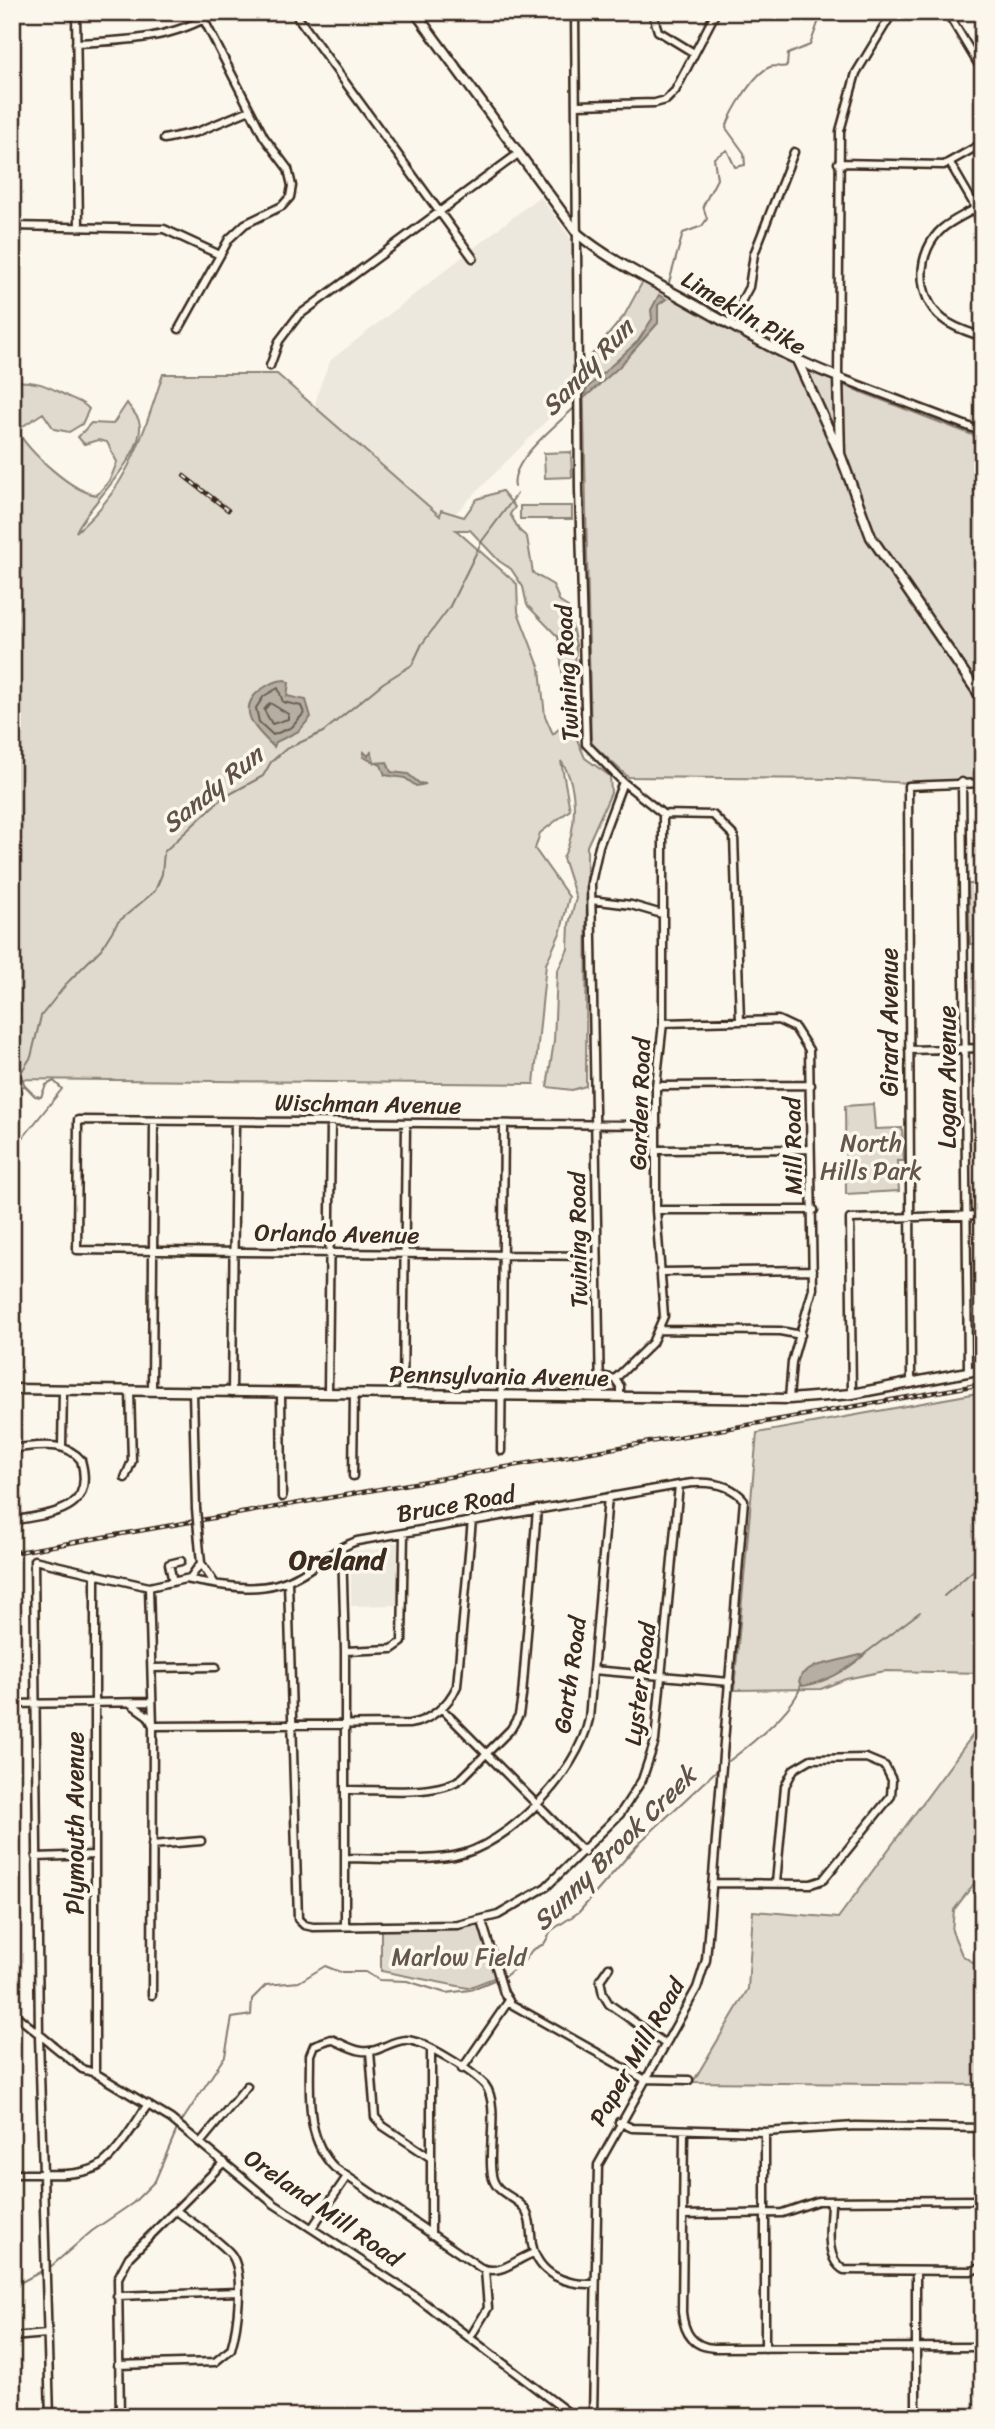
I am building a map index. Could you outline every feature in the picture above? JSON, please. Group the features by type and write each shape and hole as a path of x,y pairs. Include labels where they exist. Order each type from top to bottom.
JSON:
{"main road":[{"name":"Limekiln Pike","path":"415,12 578,234 595,248 798,362 840,454 864,523 876,547 983,700"},
{"path":"798,362 838,377 840,454"},
{"name":"Pennsylvania Avenue","path":"12,1389 789,1399 852,1394 983,1369"}],"street":[{"path":"76,12 79,228"},
{"path":"76,43 140,40 204,20 216,12"},
{"path":"294,12 473,258"},
{"name":"Twining Road","path":"575,12 579,490 586,744 623,782 593,867 591,900 600,1396"},
{"path":"652,12 653,24 661,34 694,53"},
{"path":"577,105 655,103 666,100 675,91 716,12"},
{"path":"893,12 868,48 852,83 840,131 838,377 983,432"},
{"path":"947,12 983,72"},
{"path":"179,329 234,233 282,206 292,192 288,169 264,137 204,20"},
{"path":"164,139 197,132 250,110"},
{"path":"838,163 950,163 983,143"},
{"path":"729,324 749,287 754,254 794,152"},
{"path":"270,366 279,341 298,316 518,154"},
{"path":"950,163 983,219"},
{"path":"976,208 938,234 928,249 922,275 924,293 938,315 951,325 983,337"},
{"path":"12,226 171,231 220,255"},
{"path":"623,782 663,814 713,815 734,836 740,1021"},
{"path":"962,782 983,783"},
{"name":"Girard Avenue","path":"911,1384 908,786 962,782"},
{"name":"Logan Avenue","path":"962,782 967,1048 968,1371"},
{"name":"Garden Road","path":"659,1330 664,1316 656,1210 656,1087 663,1023 663,814"},
{"path":"591,900 662,914"},
{"name":"Mill Road","path":"663,1023 778,1020 795,1028 809,1050 814,1210 813,1289 792,1362 789,1399"},
{"path":"909,1050 983,1048"},
{"path":"656,1087 811,1085"},
{"name":"Wischman Avenue","path":"77,1251 79,1121 657,1125"},
{"path":"152,1391 154,1122"},
{"path":"232,1393 235,1122"},
{"path":"328,1392 331,1123"},
{"path":"403,1395 407,1123"},
{"path":"501,1451 504,1125"},
{"path":"657,1150 810,1149"},
{"path":"656,1210 814,1210"},
{"path":"852,1394 850,1219 983,1215"},
{"name":"Orlando Avenue","path":"77,1251 597,1256"},
{"path":"661,1272 813,1270"},
{"path":"615,1379 652,1343 659,1330 780,1331 800,1335"},
{"path":"600,1376 615,1379 620,1386 620,1396"},
{"path":"62,1446 63,1390"},
{"path":"125,1478 132,1461 130,1391"},
{"path":"193,1392 196,1510 201,1563 217,1585"},
{"path":"281,1393 282,1497"},
{"path":"353,1476 354,1393"},
{"path":"12,1448 62,1446 81,1460 84,1486 81,1495 62,1511 12,1521"},
{"name":"Bruce Road","path":"185,1579 253,1588 288,1581 342,1547 472,1520 679,1485 709,1483 742,1497"},
{"name":"Lyster Road","path":"292,1724 295,1909 300,1923 313,1927 432,1926 482,1920 537,1894 584,1852 620,1814 642,1780 655,1741 679,1485"},
{"name":"Garth Road","path":"345,1858 446,1857 469,1852 502,1834 565,1772 579,1750 589,1719 608,1497"},
{"name":"Paper Mill Road","path":"593,2417 593,2284 596,2172 599,2158 703,1973 746,1507 742,1497"},
{"path":"345,1790 447,1786 462,1778 512,1729 520,1714 537,1509"},
{"path":"153,1726 414,1723 427,1719 454,1693 458,1679 472,1520"},
{"path":"345,1651 392,1649 401,1642 404,1533"},
{"path":"342,1547 345,1651 345,1926"},
{"path":"50,2417 39,2036 34,1560 149,1587 185,1579 196,1573 201,1563"},
{"path":"173,1582 169,1564 181,1561"},
{"name":"Plymouth Avenue","path":"95,1573 95,2073"},
{"path":"288,1581 292,1724"},
{"path":"149,1587 153,1726 152,1996"},
{"path":"152,1668 216,1667"},
{"path":"593,1670 730,1682"},
{"path":"12,1704 152,1702"},
{"path":"130,1703 145,1714 153,1726"},
{"path":"441,1708 584,1852"},
{"path":"713,1883 811,1884 827,1877 891,1796 891,1776 885,1766 876,1760 811,1759 790,1773 785,1786 776,1883"},
{"path":"152,1845 201,1841"},
{"path":"36,1857 95,1855"},
{"path":"482,1920 508,2002 644,2079 690,2080"},
{"path":"609,1967 600,1980 607,2001 664,2043"},
{"path":"463,2069 508,2002"},
{"name":"Oreland Mill Road","path":"12,2012 82,2069 95,2073 148,2104 274,2204 471,2336 574,2417"},
{"path":"534,2253 506,2267 485,2270 346,2178 323,2156 313,2131 310,2055 321,2041 331,2039 355,2050 370,2051 405,2040 417,2041 483,2083 490,2095 492,2178 499,2190 520,2204 529,2217 534,2253 555,2277 571,2283 593,2284"},
{"path":"431,2049 431,2235"},
{"path":"370,2051 375,2117 383,2126 430,2158"},
{"path":"200,2143 247,2086"},
{"path":"12,2174 77,2173 98,2168 126,2137 148,2104"},
{"path":"619,2122 632,2129 765,2132 855,2126 983,2128"},
{"path":"684,2130 683,2326 690,2338 698,2344 714,2348 983,2347"},
{"path":"765,2132 765,2348"},
{"path":"120,2417 118,2277 129,2257 178,2211 224,2162"},
{"path":"312,2228 346,2178"},
{"path":"684,2215 782,2213 813,2202 831,2201 983,2200"},
{"path":"831,2201 831,2253 839,2267 850,2272 971,2271 983,2267"},
{"path":"118,2365 215,2362 224,2357 235,2335 239,2292 236,2263 230,2252 178,2211"},
{"path":"471,2336 488,2308 485,2270"},
{"path":"916,2272 916,2417"},
{"path":"117,2296 239,2292"},
{"path":"12,2337 47,2334"}],"shaded area":[{"path":"540,196 572,240 572,395 447,522 314,407 331,360"},
{"path":"382,1543 398,1543 399,1605 351,1606 351,1551 382,1549"}],"green space":[{"path":"643,281 848,387 983,439 983,787 837,779 628,777 591,743 583,365 624,316"},
{"path":"163,374 277,374 440,516 441,510 464,517 477,499 502,491 515,507 510,514 527,537 533,573 553,585 560,602 568,607 576,645 576,737 585,758 610,776 611,793 587,846 586,1086 572,1090 547,1087 554,1041 557,972 568,949 569,924 576,898 563,858 571,835 574,809 571,783 561,761 570,810 540,833 535,849 569,897 561,931 546,964 534,1084 12,1079 12,1030 20,1011 12,987 12,381 45,386 81,402 89,409 82,424 69,432 54,429 43,413 17,430 52,470 87,492 97,495 110,480 117,462 107,442 98,440 84,444 78,437 91,423 113,424 127,403 139,421 140,434 135,448 76,532 109,497 132,460","holes":["456,530 470,530 499,561 511,569 523,587 527,605 558,637 568,721 553,734 545,716 540,669 518,612 517,584"]},
{"path":"571,452 572,477 545,478 544,453"},
{"path":"520,506 572,506 572,519 520,519"},
{"path":"968,884 983,884 983,944 970,944"},
{"name":"North Hills Park","path":"873,1104 875,1129 902,1128 904,1161 897,1161 899,1191 846,1194 845,1106"},
{"path":"983,1392 983,1673 885,1671 846,1679 821,1689 734,1690 757,1433"},
{"path":"983,1721 983,1872 954,1910 952,1931 962,1955 983,1970 983,2085 693,2082 748,1989 753,1911 838,1918"},
{"name":"Marlow Field","path":"481,1924 496,1977 468,1988 381,1971 381,1930 430,1930"}],"water":[{"path":"659,295 666,299 658,305 658,323 619,367 583,399 587,388 638,341 652,319 651,310"},
{"path":"285,680 289,683 287,696 306,700 311,717 299,731 276,742 274,747 251,721 249,706 259,691 274,682"},
{"path":"364,752 368,756 371,752 375,762 363,757"},
{"path":"387,762 391,772 408,774 419,783 426,784 416,786 405,778 385,775 381,765 376,763"},
{"path":"863,1656 827,1679 803,1686 799,1682 802,1674 816,1666"}],"waterway":[{"name":"Sandy Run","path":"668,286 683,233 702,226 707,219 703,206 717,179 714,158 727,150 735,167 745,165 744,153 726,128 738,103 764,71 772,66 787,66 788,54 810,45 822,12"},
{"name":"Sandy Run","path":"515,487 519,466 527,455 575,407"},
{"name":"Sandy Run","path":"12,1180 17,1167 18,1144 62,1089 54,1081 46,1085 41,1097 35,1096 25,1086 20,1074 31,1057 41,1016 68,982 101,949 118,922 155,891 162,874 164,852 221,799 263,776 271,762 286,749 323,732 383,683 412,665 422,644 449,608 482,541 517,494"},
{"path":"12,1090 24,1086"},
{"name":"Sunny Brook Creek","path":"944,1596 983,1562"},
{"name":"Sunny Brook Creek","path":"863,1655 920,1612"},
{"name":"Sunny Brook Creek","path":"729,1761 781,1716 801,1685"},
{"name":"Sunny Brook Creek","path":"504,1977 525,1960 532,1950 544,1944 552,1930 579,1912 641,1841 717,1770"},
{"name":"Sunny Brook Creek","path":"180,2124 225,2056 232,2018 251,2015 252,1999 266,1985 299,1982 325,1966 340,1972 365,1972 379,1980 407,1981 446,1993 470,1990 494,1980"},
{"name":"Sunny Brook Creek","path":"49,2268 92,2231 133,2203 155,2181 177,2129"},
{"name":"Sunny Brook Creek","path":"12,2287 44,2270"}],"railway":[{"path":"184,476 228,510"},
{"path":"12,1553 983,1384"}],"district":[{"name":"Oreland","path":"337,1559"}]}
